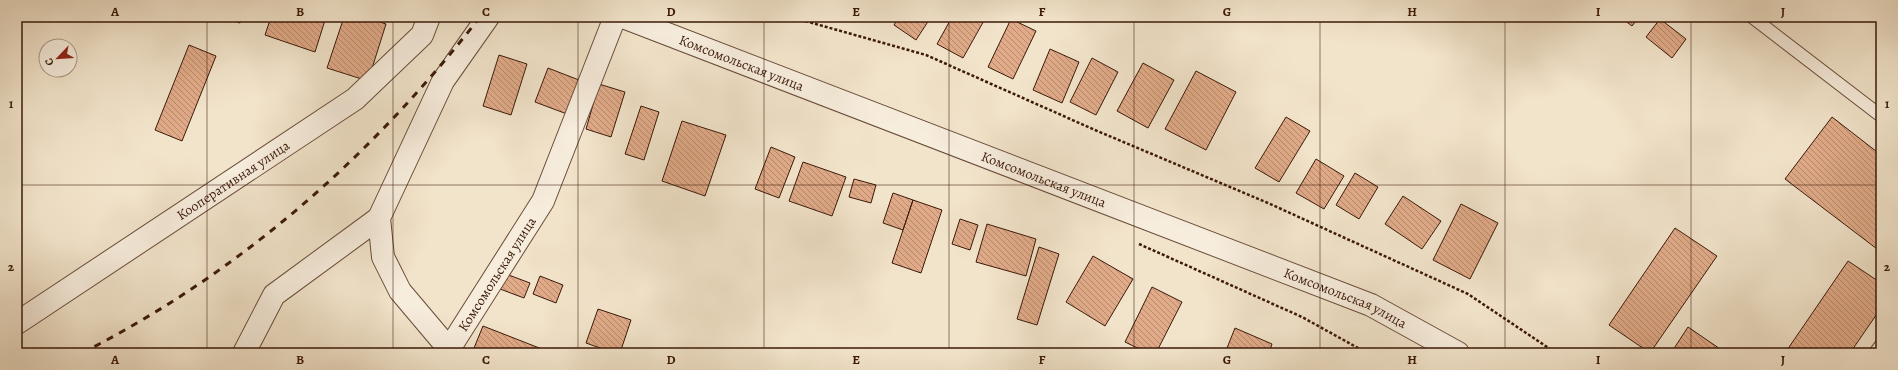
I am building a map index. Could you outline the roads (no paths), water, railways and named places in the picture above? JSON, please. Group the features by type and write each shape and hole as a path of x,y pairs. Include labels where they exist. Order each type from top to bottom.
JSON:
{"street":[{"name":"Кооперативная улица","path":"17,323 355,99 422,35 429,17"},
{"path":"244,353 274,295 379,218 443,81 488,17"},
{"name":"Комсомольская улица","path":"448,351 543,201 615,17"},
{"name":"Комсомольская улица","path":"637,19 1370,305 1458,353"},
{"path":"379,218 383,257 400,291 448,351"}],"lane":[{"path":"1752,17 1881,116"},
{"path":"1875,353 1881,345"}],"railway":[{"path":"82,353 140,321 196,286 249,248 300,207 348,163 394,117 438,68 480,17"}]}
